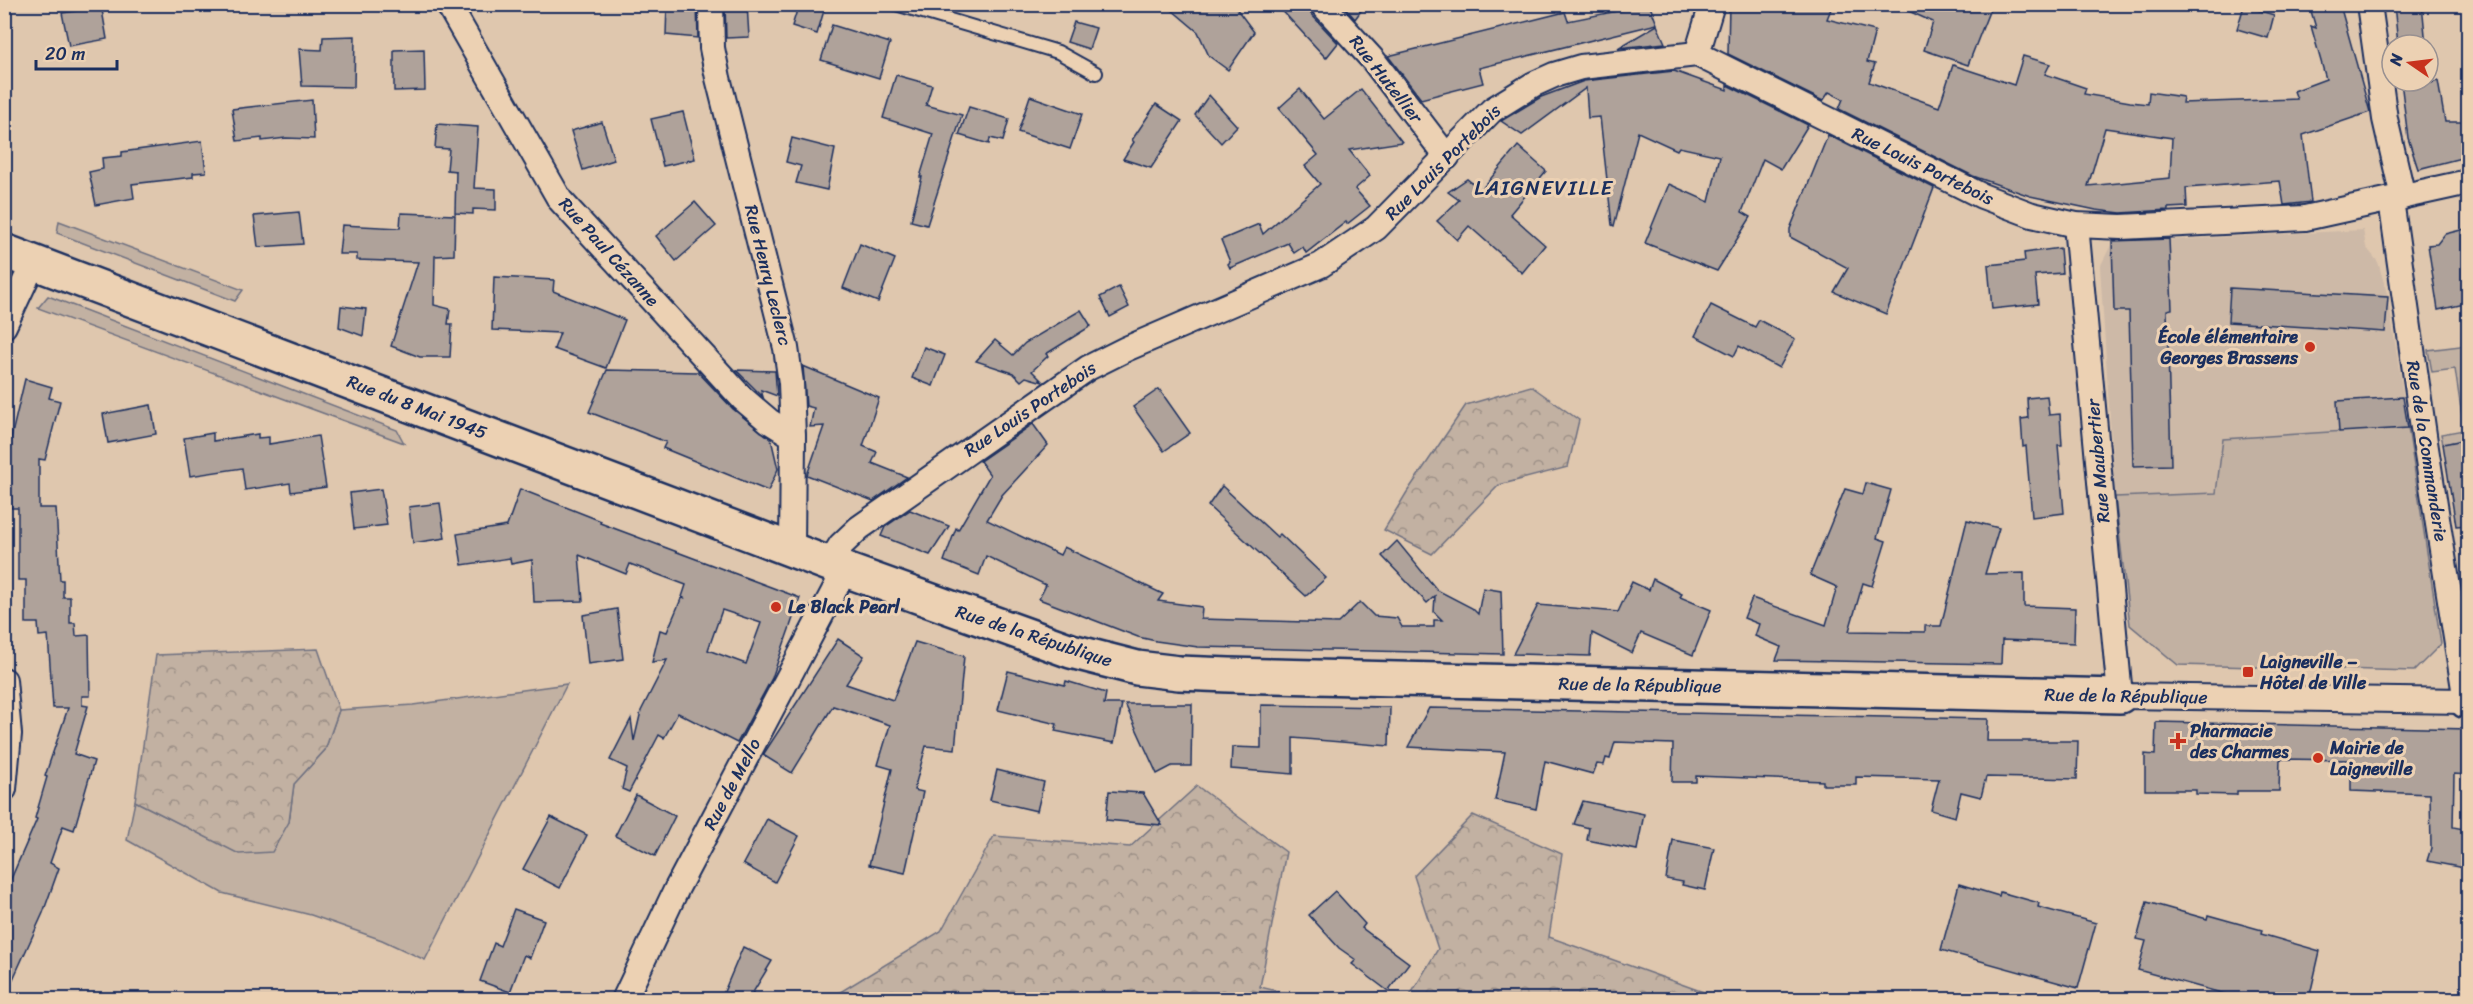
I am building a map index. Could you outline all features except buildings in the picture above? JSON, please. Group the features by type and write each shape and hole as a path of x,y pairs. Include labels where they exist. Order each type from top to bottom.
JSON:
{"main road":[{"name":"Rue du 8 Mai 1945","path":"19,256 837,567"},
{"name":"Rue de la République","path":"837,567 1092,658 1137,668 1179,673 2120,696"}],"street":[{"name":"Rue Paul Cézanne","path":"448,4 560,200 742,398 793,436"},
{"name":"Rue Henry Leclerc","path":"711,4 712,48 718,78 786,348 791,383 793,436 792,550"},
{"name":"Rue Hutellier","path":"1322,4 1373,60 1446,157"},
{"path":"1697,54 1712,4"},
{"name":"Rue de la Commanderie","path":"2369,4 2397,198 2421,420 2467,701"},
{"name":"Rue Louis Portebois","path":"837,567 841,544 859,528 1088,368 1116,353 1322,265 1346,250 1388,217 1492,110 1554,75 1581,67 1697,54 1982,196 2032,215 2076,225 2121,227 2287,220 2322,215 2469,182"},
{"name":"Rue Maubertier","path":"2076,225 2120,696"},
{"path":"4,326 19,256"},
{"name":"Rue de Mello","path":"624,999 837,567"},
{"path":"4,680 9,734 4,789"},
{"name":"Rue de la République","path":"2120,696 2467,701"}],"lane":[{"path":"896,4 1058,52 1096,74"}],"shaded area":[{"path":"2363,230 2366,247 2378,262 2388,297 2408,427 2386,429 2216,493 2115,497 2100,267 2112,243"}],"green space":[{"path":"59,221 243,290 235,301 57,233"},
{"path":"48,296 397,430 404,443 38,308"},
{"path":"2468,345 2468,439 2443,444 2441,434 2464,430 2455,369 2432,372 2428,350"},
{"path":"1531,386 1579,420 1568,467 1499,485 1432,554 1384,530 1466,405"},
{"path":"2408,427 2441,644 2414,671 2178,665 2130,625 2115,497 2216,493 2223,439"},
{"path":"318,649 339,710 325,750 294,784 289,822 272,852 239,854 135,801 156,655"},
{"path":"567,684 425,960 382,940 311,915 222,893 127,840 135,801 238,853 289,822 294,784 325,750 339,710 413,705"},
{"path":"1197,786 1286,852 1260,987 1311,999 827,1000 941,931 994,836 1130,847"},
{"path":"1473,815 1562,854 1549,937 1723,999 1408,999 1438,949 1414,876"}],"place":[{"name":"École élémentaire Georges Brassens","path":"2310,347"},
{"name":"Le Black Pearl","path":"776,607"},
{"name":"Laigneville – Hôtel de Ville","path":"2248,672"},
{"name":"Pharmacie des Charmes","path":"2178,741"},
{"name":"Mairie de Laigneville","path":"2318,758"}],"district":[{"name":"LAIGNEVILLE","path":"1544,188"}]}
